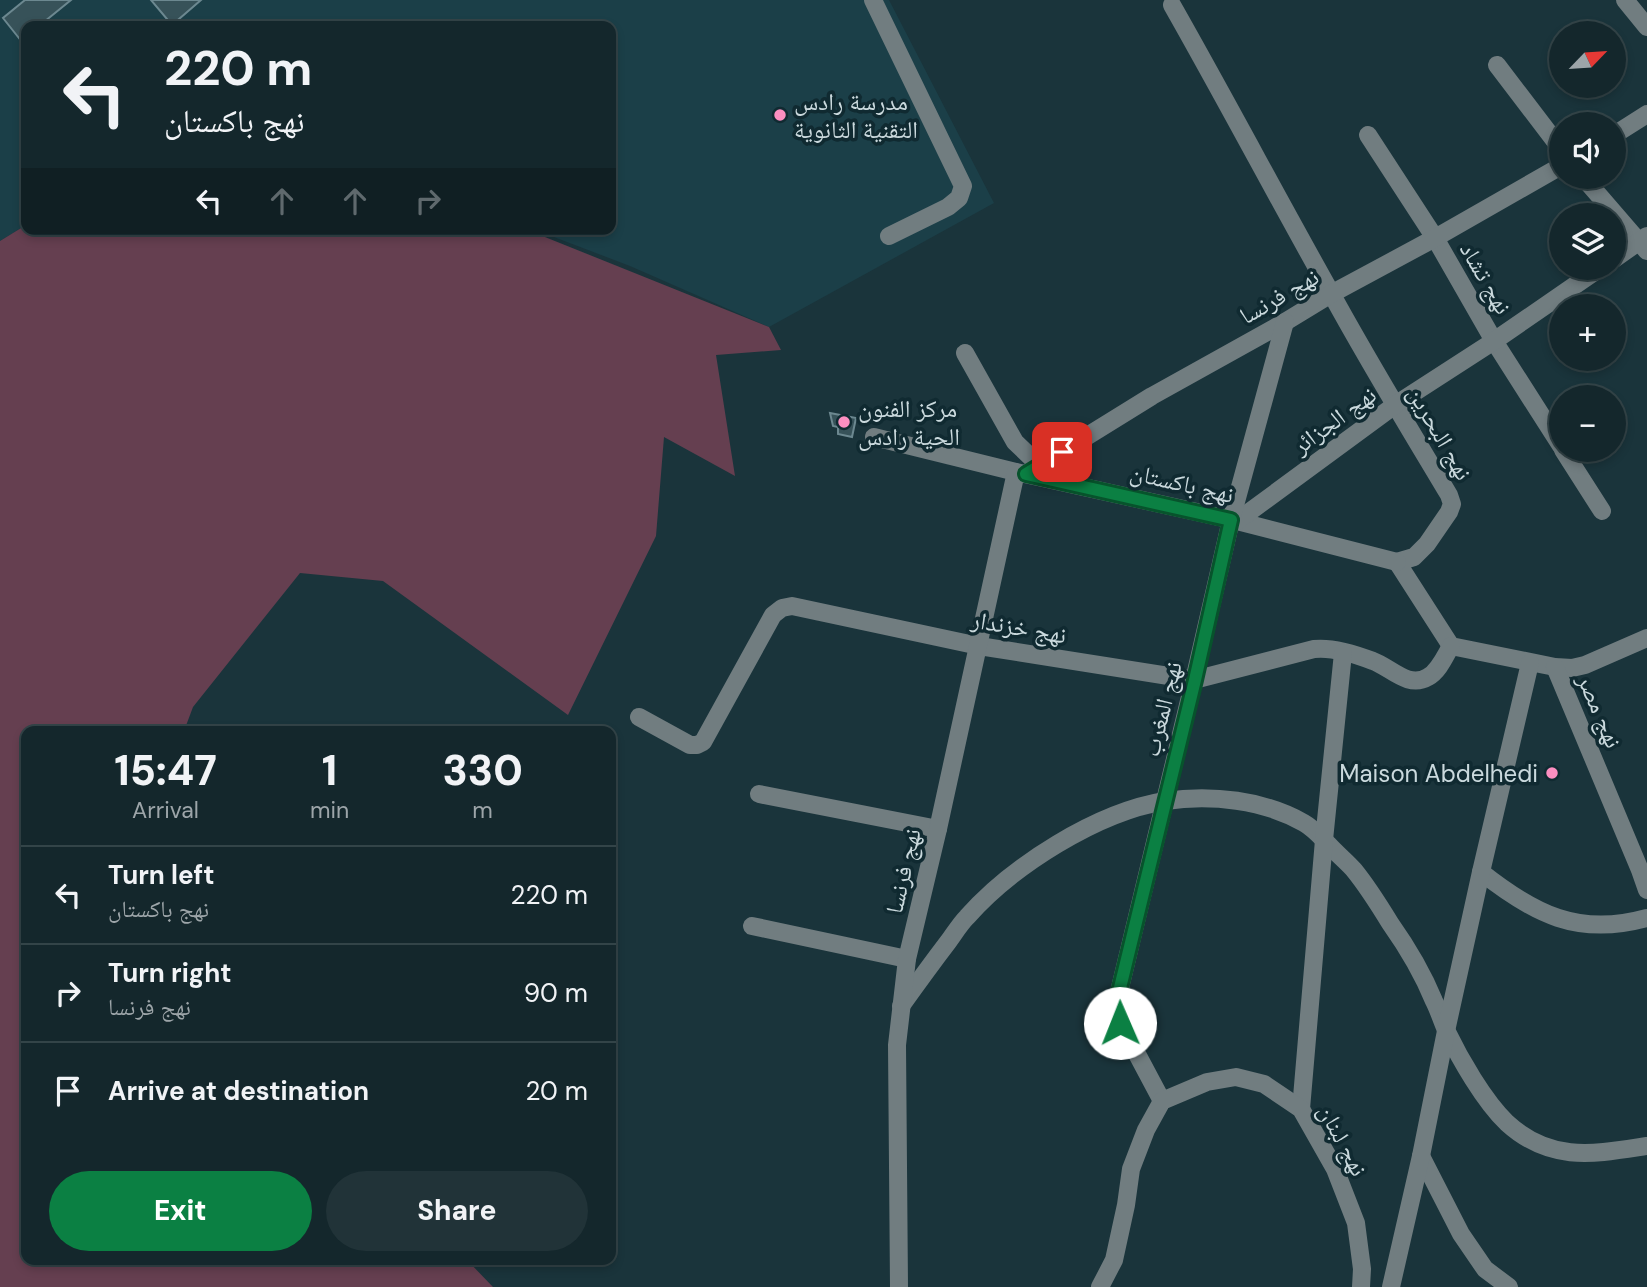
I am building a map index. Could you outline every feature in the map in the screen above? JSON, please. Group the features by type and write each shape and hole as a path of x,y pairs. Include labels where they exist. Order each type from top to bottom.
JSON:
{"street":[{"path":"873,0 963,186 960,198 948,207 890,236"},
{"path":"1625,0 1647,27"},
{"name":"نهج البحرين","path":"1172,5 1331,294 1449,495 1452,504 1427,544 1414,557 1397,562"},
{"path":"1497,65 1549,133"},
{"path":"1626,127 1647,114"},
{"name":"نهج تشاد","path":"1368,135 1435,239 1494,341 1549,428"},
{"name":"نهج فرنسا","path":"900,1287 897,1045 907,959 979,646 1027,470 1331,294 1435,239 1549,173"},
{"path":"1594,189 1644,243 1626,253"},
{"name":"نهج الجزائر","path":"1234,520 1395,405 1583,280"},
{"name":"نهج المغرب","path":"1162,1101 1120,1023 1117,1006 1119,992 1284,322"},
{"path":"965,353 1027,470"},
{"name":"نهج باكستان","path":"874,437 1027,470 1397,562"},
{"name":"نهج تشاد","path":"1571,462 1602,511"},
{"path":"1397,562 1451,646 1530,663 1572,668 1647,638"},
{"name":"نهج خزندار","path":"639,716 690,744 703,742 773,615 782,608 792,606 979,646 1195,680 1327,648 1374,661 1405,679 1415,681 1427,678 1438,667 1451,646"},
{"path":"1301,1109 1343,653"},
{"path":"1391,1287 1481,872 1530,663"},
{"name":"نهج مصر","path":"1555,667 1647,890"},
{"path":"758,794 938,830"},
{"path":"901,1006 966,917 1002,883 1060,842 1122,814 1165,801 1224,800 1258,805 1307,825 1354,871 1391,924 1434,999 1446,1031 1468,1070 1490,1103 1508,1123 1532,1141 1578,1154 1647,1146"},
{"path":"1481,872 1533,908 1572,923 1607,925 1647,918"},
{"path":"752,926 907,959"},
{"name":"نهج لبنان","path":"1162,1101 1207,1082 1236,1077 1264,1084 1301,1109 1335,1169 1356,1223 1362,1269 1361,1287"},
{"path":"1100,1287 1114,1260 1131,1168 1146,1130 1162,1101"},
{"path":"1421,1156 1461,1234 1485,1269 1509,1287"}],"shaded area":[{"name":"مدرسة رادس التقنية الثانوية","path":"0,0 889,0 994,203 769,327 630,266 549,235 616,235 616,21 21,21 21,228 0,241"},
{"path":"21,228 21,235 540,235 769,327 781,350 716,355 735,476 664,437 656,536 568,715 383,581 300,573 193,707 186,726 21,726 21,1265 472,1265 493,1287 0,1287 0,241"}],"building":[{"path":"25,0 71,0 45,21 21,21 21,41 3,18"},
{"path":"151,0 201,0 177,21 169,21"},
{"name":"مركز الفنون الحية رادس","path":"830,413 856,418 852,437 838,434 838,427 833,426"}],"place":[{"name":"مدرسة رادس التقنية الثانوية","path":"780,115"},
{"name":"مركز الفنون الحية رادس","path":"844,422"},
{"name":"Maison Abdelhedi","path":"1552,773"}],"route":[{"path":"1062,452 1026,474 1231,520 1119,992 1117,1006 1120,1023"}]}
